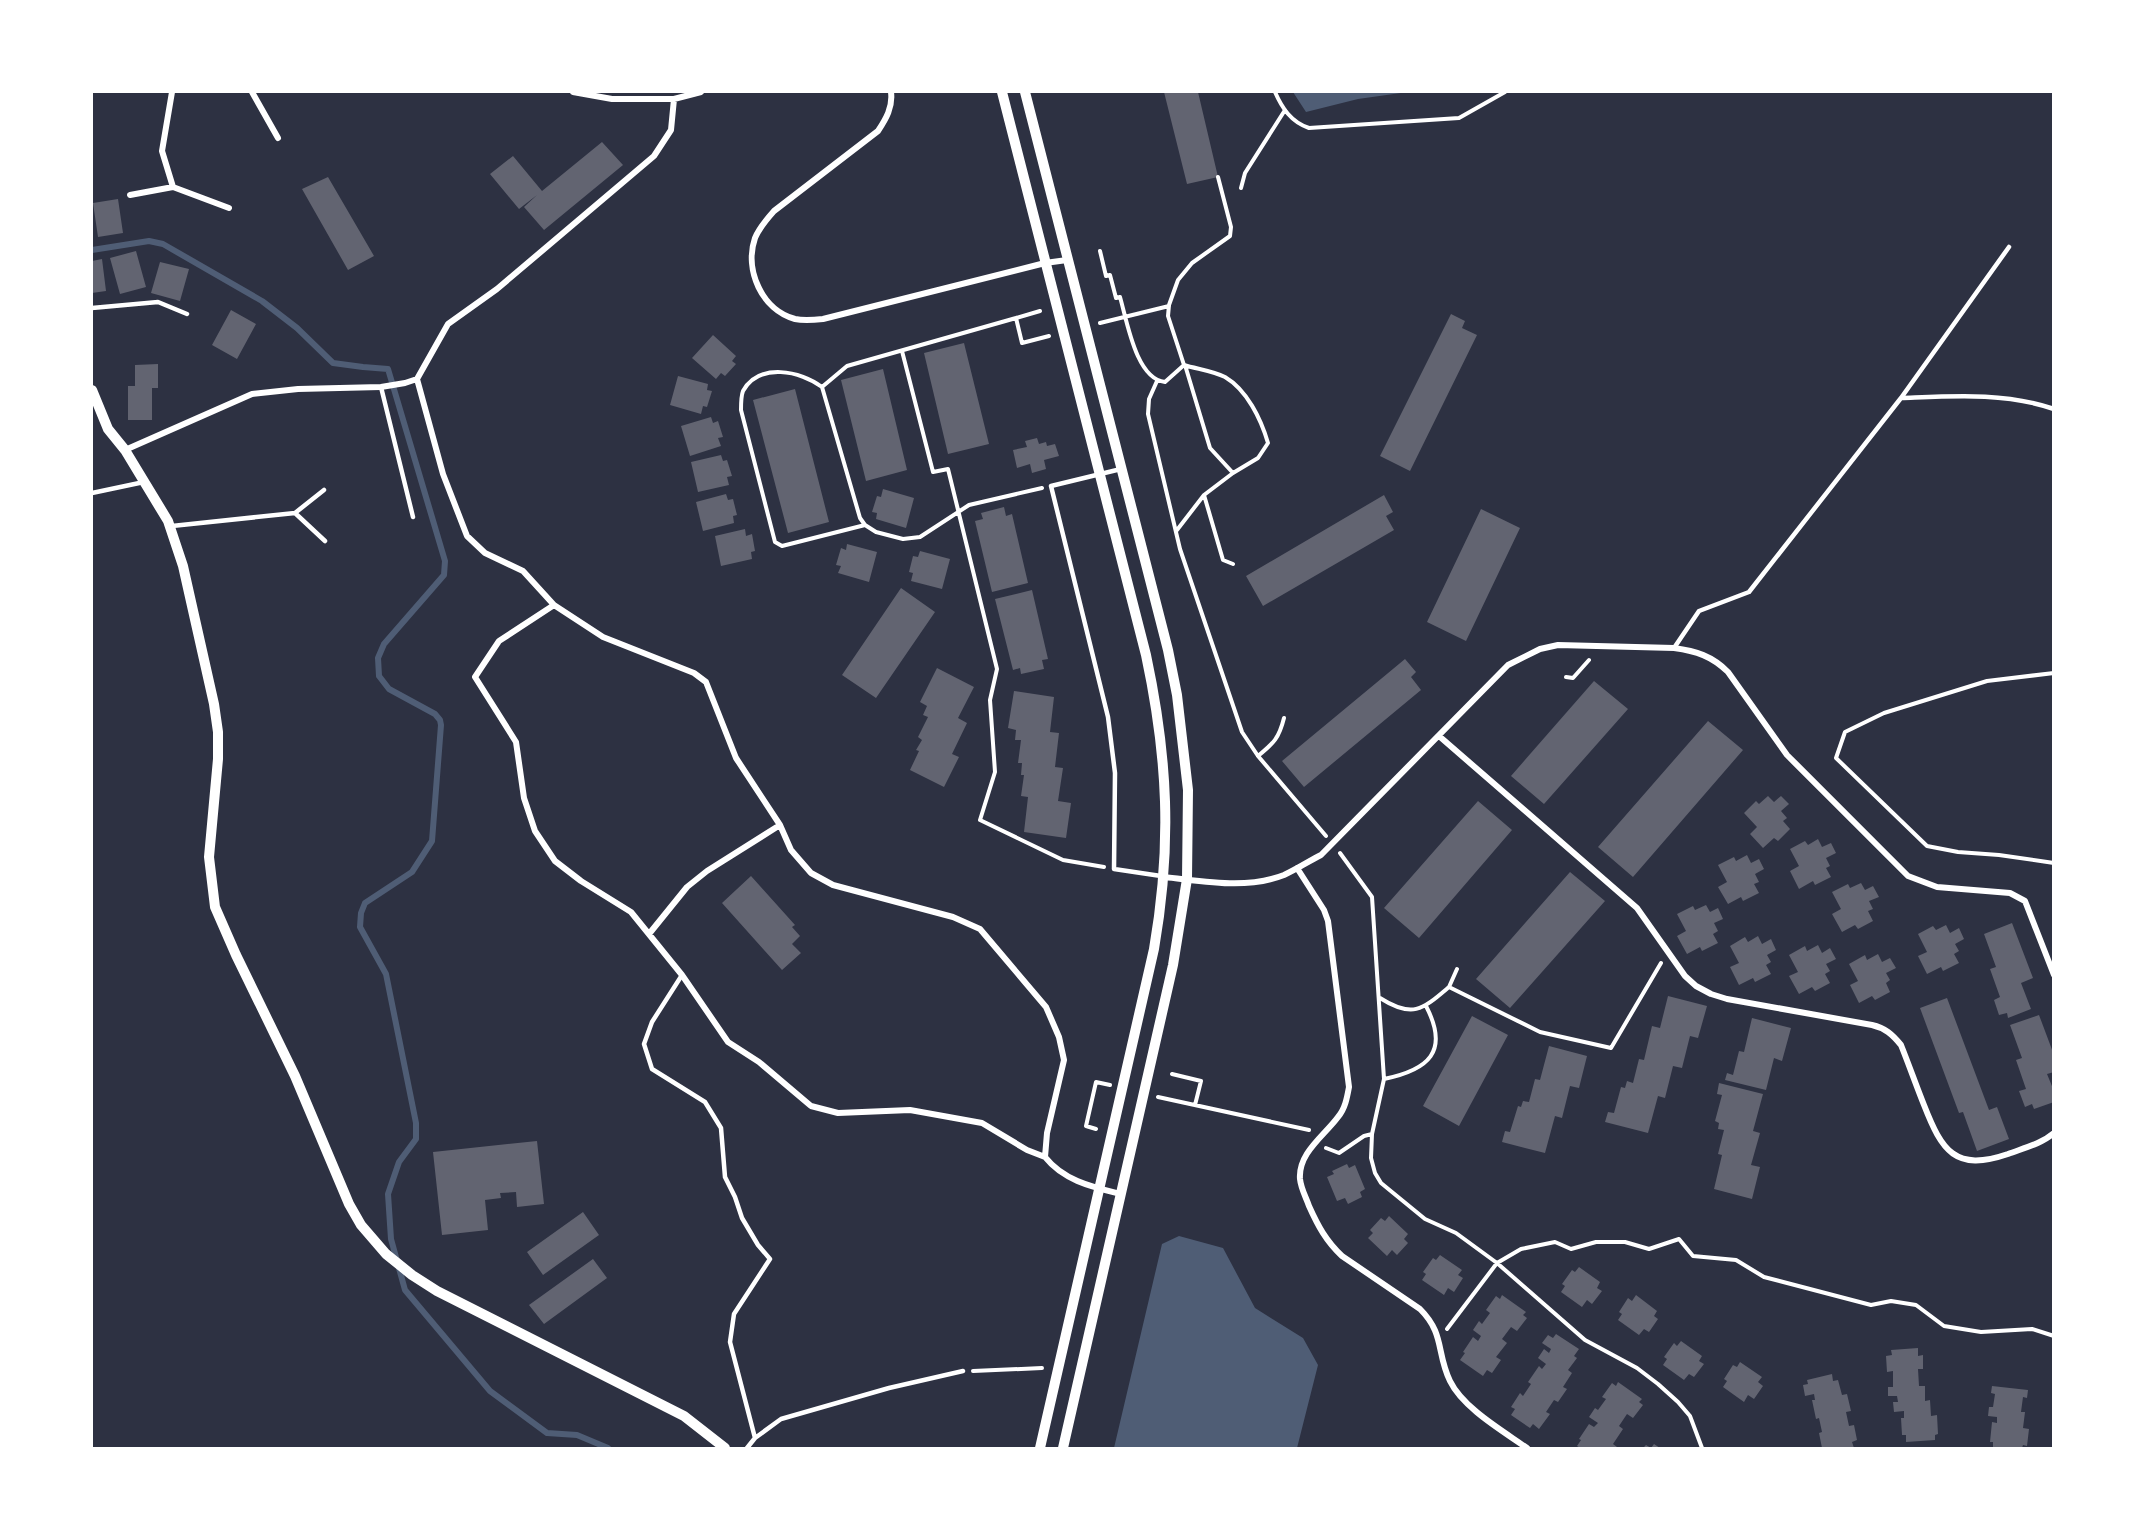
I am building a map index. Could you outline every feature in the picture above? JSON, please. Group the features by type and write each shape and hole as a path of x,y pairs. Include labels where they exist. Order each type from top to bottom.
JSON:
{"street":[{"path":"172,92 162,151 173,187"},
{"path":"252,92 278,138"},
{"path":"573,92 612,99 674,99 701,92"},
{"path":"891,92 892,99 887,117 878,131 763,223 755,239 752,270 765,298 775,309 794,318 823,319 1046,262 1068,260"},
{"path":"1002,92 1157,706 1163,750 1165,792 1164,877 1154,949 1041,1449"},
{"path":"1025,92 1177,695 1188,790 1186,879 1173,964 1063,1449"},
{"path":"125,450 252,394 298,389 381,387 417,379 448,324 497,289 654,156 671,130 674,99"},
{"path":"130,195 173,187 229,208"},
{"path":"417,379 443,474 467,536 485,553 523,571 554,605 603,637 694,673 706,682 736,758 780,825 791,849 811,873 833,885 953,917 980,929 1046,1006 1059,1037 1064,1060 1047,1133 1046,1157"},
{"path":"92,390 108,429 125,450 170,527 186,576 212,693 218,732 218,759 209,857 215,907 240,965 295,1076 349,1204 361,1225 386,1254 437,1291 684,1416 722,1448"},
{"path":"554,605 499,641 475,677 516,742 524,798 535,831 555,861 581,881 631,912 682,975 728,1042 759,1062 811,1106 838,1113 910,1110 982,1123 1027,1150 1046,1157 1063,1175 1100,1189 1122,1194"},
{"path":"1164,877 1240,883 1264,880 1284,875 1321,855 1508,665 1540,649 1558,645 1674,648 1691,650 1718,662 1728,672 1787,755 1908,876 1937,887 2010,893 2025,901 2054,975"},
{"path":"1439,736 1636,908 1685,976 1696,986 1711,994 1872,1025 1881,1027 1892,1034 1901,1045 1935,1134 1947,1149 1971,1160 1988,1160 2034,1145 2054,1133"},
{"path":"649,934 706,871 780,825"},
{"path":"1297,868 1324,910 1328,921 1349,1087 1339,1117 1318,1138 1304,1160 1300,1178 1302,1189 1321,1231 1342,1256 1420,1309 1435,1326 1450,1381 1458,1393 1470,1406 1527,1449"}],"lane":[{"path":"1674,648 1699,611 1749,592 1901,398 2009,247"},
{"path":"92,308 158,302 187,314"},
{"path":"381,387 413,517"},
{"path":"1901,398 1971,395 2030,401 2054,409"},
{"path":"1121,469 1051,486 1108,717 1116,772 1114,869 1164,877"},
{"path":"92,493 144,482"},
{"path":"170,527 295,513 324,490"},
{"path":"295,513 325,541"},
{"path":"682,975 652,1022 644,1044 652,1069 705,1102 721,1128 725,1177 742,1218 758,1245 770,1258 734,1314 730,1342 755,1438"},
{"path":"747,1449 755,1438 781,1419 889,1388 963,1371"}],"path":[{"path":"1275,92 1281,106 1298,125 1309,129 1459,118 1505,92"},
{"path":"1241,188 1245,173 1285,110"},
{"path":"1218,177 1231,227 1230,236 1191,263 1178,280 1169,305 1168,316 1210,447 1233,473"},
{"path":"1100,251 1106,276 1110,275 1116,298 1120,297 1141,365 1157,381 1165,382 1184,365"},
{"path":"822,387 847,366 1040,311"},
{"path":"1016,318 1022,343"},
{"path":"902,351 933,472 948,469 996,669 990,700 995,772 980,820 1063,860 1114,869"},
{"path":"1176,531 1204,495 1258,458 1268,442 1262,422 1244,395 1225,377 1184,365"},
{"path":"865,525 782,546 775,542 741,410 743,392 754,378 769,372 791,373 808,377 822,387 860,518 865,525 876,532 903,539 920,537 969,505 1051,486"},
{"path":"1157,381 1149,399 1148,414 1180,549 1242,732 1258,756 1299,803"},
{"path":"1204,495 1223,560 1233,564"},
{"path":"1566,677 1573,678 1589,660"},
{"path":"2054,673 1987,681 1884,713 1845,732 1836,758 1927,846 1958,852 2054,863"},
{"path":"1258,756 1273,743 1280,733 1284,718"},
{"path":"1349,864 1372,897 1384,1079 1372,1134 1371,1158 1375,1173 1381,1183 1425,1220 1456,1233 1497,1263 1585,1340 1637,1368 1671,1396 1690,1416 1701,1449"},
{"path":"1449,987 1540,1032 1611,1048 1668,952"},
{"path":"1380,998 1403,1009 1415,1010 1426,1006 1449,987 1457,969"},
{"path":"1384,1079 1419,1068 1430,1057 1436,1044 1436,1028 1426,1006"},
{"path":"1172,1074 1201,1081 1196,1105"},
{"path":"1096,1082 1086,1126 1096,1129"},
{"path":"1206,1108 1313,1131"},
{"path":"1326,1148 1340,1153 1364,1136 1372,1134"},
{"path":"1439,1340 1497,1263 1521,1249 1555,1242 1571,1249 1596,1242 1625,1242 1649,1249 1679,1239 1693,1256 1737,1260 1764,1277 1871,1305 1891,1301 1916,1305 1944,1326 1981,1332 2032,1329 2054,1336"},
{"path":"963,1371 1042,1368"}],"water":[{"path":"1293,92 1408,92 1358,99 1306,112"},
{"path":"1179,1236 1223,1248 1255,1308 1303,1338 1318,1365 1297,1448 1114,1448 1162,1244"}],"building":[{"path":"1164,92 1198,92 1218,177 1187,184"},
{"path":"602,142 623,165 544,230 524,207 537,195 519,209 490,174 513,156 542,191"},
{"path":"328,177 374,256 348,270 302,189"},
{"path":"118,199 123,233 98,237 93,203"},
{"path":"136,251 146,287 120,294 110,258"},
{"path":"102,259 106,291 92,293 92,261"},
{"path":"160,262 189,269 180,301 151,293"},
{"path":"231,310 256,324 237,359 212,345"},
{"path":"1451,314 1465,321 1462,328 1477,335 1410,471 1380,456"},
{"path":"713,335 736,356 732,361 736,364 725,376 721,373 716,379 692,358"},
{"path":"964,343 989,444 948,454 924,353"},
{"path":"158,364 158,388 152,388 152,420 128,420 128,386 135,386 135,365"},
{"path":"883,369 907,470 866,481 841,380"},
{"path":"678,376 708,384 707,390 712,391 707,407 703,406 701,414 670,405"},
{"path":"795,389 829,522 788,533 753,400"},
{"path":"711,417 713,423 718,421 723,437 718,438 721,446 690,456 681,426"},
{"path":"1037,438 1039,444 1046,442 1047,446 1055,444 1059,456 1044,460 1046,469 1032,473 1030,464 1017,468 1013,450 1027,447 1025,441"},
{"path":"721,455 723,461 727,460 732,476 727,477 729,485 698,492 691,462"},
{"path":"883,489 914,498 906,528 876,519 877,513 872,512 877,496 881,497"},
{"path":"726,494 728,500 733,499 737,515 733,516 734,523 703,531 696,502"},
{"path":"1384,495 1393,512 1386,516 1394,530 1263,606 1246,576"},
{"path":"1004,507 1006,516 1012,514 1028,583 992,592 975,521 983,519 981,513"},
{"path":"1481,509 1520,528 1466,641 1427,622"},
{"path":"745,529 746,536 752,534 755,551 751,552 752,559 721,566 715,536"},
{"path":"847,544 877,552 869,582 838,573 841,566 836,565 841,548 846,550"},
{"path":"920,551 950,559 942,589 911,581 913,573 909,572 913,556 918,557"},
{"path":"901,588 935,612 876,698 842,675"},
{"path":"1032,590 1048,659 1042,660 1044,669 1021,674 1020,668 1013,670 995,599"},
{"path":"1405,659 1416,672 1411,677 1421,690 1304,787 1282,761"},
{"path":"937,668 974,687 958,718 967,723 952,754 959,757 944,787 910,770 919,751 916,750 922,740 918,737 928,717 923,715 927,706 920,702"},
{"path":"1594,681 1628,709 1544,804 1511,776"},
{"path":"1014,691 1054,697 1050,732 1059,733 1055,767 1063,768 1058,801 1071,803 1066,838 1024,832 1028,797 1021,796 1024,775 1021,775 1022,763 1018,763 1021,740 1015,740 1016,730 1008,728"},
{"path":"1708,721 1743,750 1633,877 1598,847"},
{"path":"1768,796 1774,802 1781,796 1789,804 1781,811 1787,818 1783,821 1790,829 1778,841 1774,838 1763,848 1750,834 1757,827 1744,813 1756,801 1759,804"},
{"path":"1478,801 1512,830 1419,938 1384,908"},
{"path":"1818,839 1822,847 1831,843 1836,853 1826,858 1830,866 1826,868 1831,877 1815,885 1813,881 1799,889 1790,871 1799,866 1790,849 1805,841 1808,845"},
{"path":"1747,855 1751,863 1759,859 1764,869 1755,874 1759,882 1754,884 1759,893 1743,901 1741,897 1728,904 1718,887 1727,882 1718,865 1734,857 1736,861"},
{"path":"1570,872 1605,901 1510,1008 1476,979"},
{"path":"751,876 795,925 792,927 800,936 792,944 801,953 782,970 722,903"},
{"path":"1861,883 1865,890 1873,886 1879,897 1869,901 1873,909 1868,911 1873,921 1858,929 1855,925 1842,932 1832,914 1841,909 1832,892 1848,884 1850,888"},
{"path":"1706,905 1710,912 1718,908 1723,919 1714,923 1718,931 1713,934 1718,943 1702,951 1700,947 1687,954 1677,936 1686,931 1677,914 1693,906 1695,910"},
{"path":"2012,923 2033,978 2021,983 2031,1009 2008,1018 2007,1013 1999,1015 1994,1000 2000,997 1990,969 1996,967 1984,934"},
{"path":"1946,925 1950,933 1959,928 1964,939 1955,944 1959,951 1954,954 1959,963 1943,971 1941,967 1927,974 1918,956 1927,952 1918,934 1933,926 1936,930"},
{"path":"1758,936 1762,944 1771,939 1776,950 1767,955 1771,962 1766,965 1771,974 1755,982 1753,978 1739,985 1730,967 1739,963 1730,946 1745,937 1748,942"},
{"path":"1818,945 1822,953 1830,948 1836,959 1826,964 1830,971 1825,974 1830,983 1815,991 1812,987 1799,994 1789,976 1798,972 1789,955 1805,946 1807,951"},
{"path":"1878,954 1882,962 1890,958 1896,968 1886,973 1890,980 1886,983 1890,992 1875,1000 1872,996 1859,1003 1850,985 1858,981 1849,964 1865,955 1867,960"},
{"path":"1668,996 1707,1006 1698,1038 1690,1036 1682,1068 1673,1066 1665,1098 1658,1096 1648,1133 1605,1122 1608,1112 1614,1113 1621,1087 1625,1088 1627,1081 1633,1083 1639,1059 1644,1060 1652,1026 1660,1028"},
{"path":"1947,998 1989,1110 1997,1107 2009,1139 1977,1151 1963,1112 1959,1113 1920,1008"},
{"path":"2039,1015 2054,1055 2054,1072 2047,1074 2054,1091 2054,1102 2034,1109 2032,1104 2025,1107 2019,1091 2026,1089 2016,1060 2022,1058 2010,1025"},
{"path":"1472,1016 1508,1035 1459,1126 1423,1106"},
{"path":"1752,1018 1791,1028 1782,1061 1774,1058 1766,1090 1725,1080 1727,1073 1733,1075 1739,1051 1744,1052"},
{"path":"1549,1046 1587,1056 1579,1088 1570,1086 1562,1118 1555,1116 1545,1153 1502,1142 1505,1131 1510,1132 1518,1106 1521,1107 1523,1101 1529,1102 1535,1079 1540,1080"},
{"path":"1719,1083 1763,1094 1753,1131 1760,1133 1751,1165 1760,1167 1752,1199 1714,1189 1722,1155 1718,1154 1724,1130 1718,1129 1719,1123 1715,1121 1722,1095 1717,1094"},
{"path":"537,1141 544,1204 517,1207 516,1192 500,1193 501,1198 485,1200 488,1230 442,1235 433,1152"},
{"path":"1347,1164 1349,1168 1355,1165 1365,1189 1360,1192 1362,1197 1348,1204 1345,1198 1337,1201 1327,1177 1334,1174 1332,1171"},
{"path":"583,1212 599,1235 543,1275 527,1252"},
{"path":"1389,1216 1408,1234 1404,1239 1408,1243 1397,1255 1392,1250 1387,1256 1368,1238 1373,1233 1370,1230 1381,1218 1385,1221"},
{"path":"1440,1255 1462,1270 1458,1275 1463,1278 1454,1292 1448,1288 1444,1295 1422,1280 1426,1274 1423,1272 1433,1258 1436,1260"},
{"path":"593,1259 607,1278 544,1324 529,1305"},
{"path":"1579,1267 1600,1282 1597,1288 1602,1291 1592,1304 1587,1300 1582,1307 1561,1292 1565,1286 1562,1284 1572,1270 1575,1272"},
{"path":"1502,1295 1526,1312 1523,1315 1527,1318 1517,1331 1511,1327 1502,1339 1507,1343 1496,1357 1501,1360 1492,1373 1487,1370 1483,1376 1460,1360 1473,1337 1478,1341 1481,1336 1473,1330 1479,1321 1482,1324 1490,1313 1486,1310 1496,1296 1500,1299"},
{"path":"1636,1295 1657,1311 1654,1316 1658,1319 1649,1332 1644,1329 1639,1335 1618,1320 1622,1314 1619,1312 1628,1298 1632,1301"},
{"path":"1556,1334 1579,1349 1574,1356 1577,1358 1568,1370 1572,1373 1563,1387 1567,1389 1558,1402 1554,1400 1546,1412 1550,1414 1539,1429 1533,1424 1530,1428 1511,1415 1515,1409 1511,1407 1520,1393 1523,1396 1531,1384 1528,1382 1539,1366 1542,1369 1546,1364 1538,1358 1544,1349 1549,1353 1551,1349 1542,1343 1548,1335 1553,1338"},
{"path":"1681,1341 1702,1356 1699,1361 1704,1364 1694,1377 1689,1374 1684,1380 1663,1365 1667,1359 1664,1357 1674,1343 1677,1346"},
{"path":"1918,1348 1918,1356 1923,1355 1923,1369 1918,1369 1919,1386 1925,1386 1925,1401 1930,1400 1931,1416 1937,1415 1938,1434 1935,1435 1935,1440 1906,1442 1906,1435 1902,1435 1901,1418 1904,1418 1904,1411 1894,1412 1893,1402 1898,1402 1897,1396 1888,1396 1888,1387 1893,1387 1893,1371 1887,1372 1886,1356 1892,1355 1891,1350"},
{"path":"1740,1362 1762,1377 1758,1382 1763,1386 1754,1399 1748,1395 1744,1402 1723,1387 1727,1381 1724,1379 1733,1365 1737,1367"},
{"path":"1832,1374 1833,1381 1838,1380 1842,1395 1847,1394 1851,1411 1846,1412 1849,1426 1854,1425 1857,1440 1852,1442 1854,1448 1822,1448 1819,1433 1822,1432 1819,1418 1816,1419 1812,1400 1815,1400 1814,1394 1805,1396 1803,1385 1808,1384 1807,1380"},
{"path":"1618,1382 1642,1399 1639,1402 1643,1405 1633,1418 1627,1414 1619,1426 1623,1429 1613,1444 1616,1448 1580,1448 1577,1446 1581,1440 1579,1439 1589,1424 1594,1427 1598,1423 1589,1417 1595,1408 1598,1410 1606,1399 1602,1397 1612,1383 1616,1386"},
{"path":"1992,1386 2028,1390 2027,1398 2023,1397 2021,1412 2025,1412 2023,1428 2029,1429 2027,1446 1993,1448 1993,1442 1990,1442 1992,1422 1997,1423 1997,1417 1988,1416 1989,1407 1993,1407 1995,1394 1991,1393"}],"waterway":[{"path":"92,250 149,241 163,244 262,301 297,328 333,363 388,369 445,561 444,575 384,644 378,658 379,676 389,689 435,714 441,725 432,841 412,872 365,903 361,913 360,927 386,974 416,1123 416,1139 399,1162 388,1194 391,1239 405,1290 490,1391 547,1433 577,1435 608,1448"}]}
